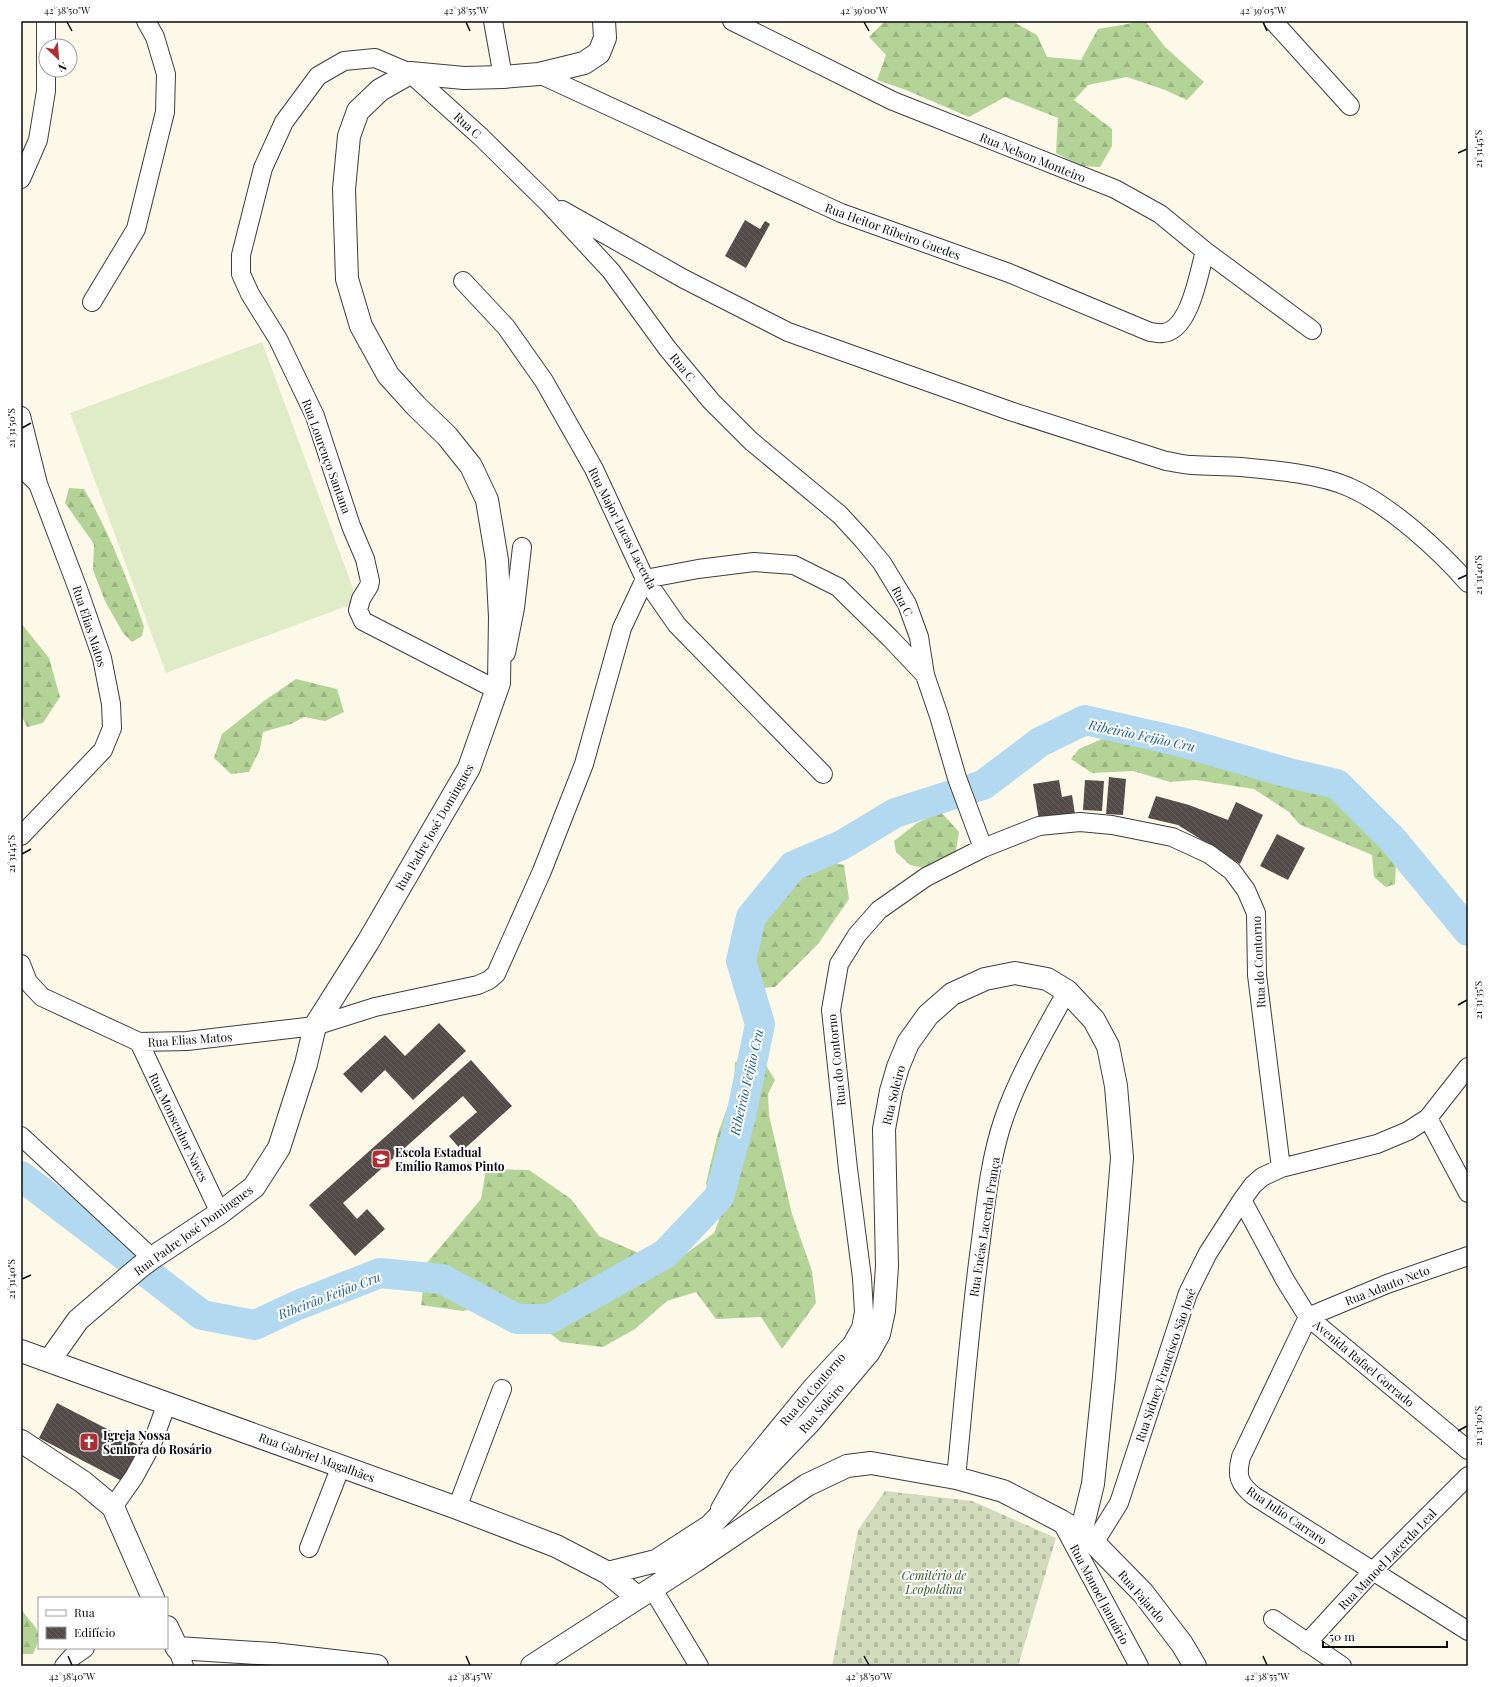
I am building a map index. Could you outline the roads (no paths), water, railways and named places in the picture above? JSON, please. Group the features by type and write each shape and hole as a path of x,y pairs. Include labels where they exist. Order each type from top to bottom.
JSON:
{"street":[{"path":"21,180 38,140 44,105 46,91 46,21"},
{"path":"92,302 136,229 165,112 166,74 155,37 146,21"},
{"path":"494,21 503,76"},
{"path":"410,73 464,78 539,74 584,63 599,53 605,38 604,21"},
{"name":"Rua Nelson Monteiro","path":"732,21 893,101 1115,189 1160,214 1205,251 1312,330"},
{"path":"1273,21 1350,106"},
{"name":"Rua Lourenço Santana","path":"410,73 375,58 344,60 318,76 284,122 263,168 241,255 241,274 250,294 278,339 315,416 351,526 365,559 370,581 369,586 361,599 358,610 359,615 363,621 498,687"},
{"name":"Rua C","path":"410,73 481,137 548,203 611,271 667,348 711,401 751,441 840,514 882,563 907,604 919,637 925,675"},
{"name":"Rua Padre José Domingues","path":"49,1361 78,1320 117,1286 146,1262 220,1213 254,1187 279,1148 306,1064 315,1026 368,942 470,768 498,687 500,616 497,560 486,500 471,466 447,436 416,406 388,375 361,326 347,279 344,189 349,136 358,111 380,90 410,73"},
{"name":"Rua Heitor Ribeiro Guedes","path":"539,74 841,213 1009,273 1150,332 1164,334 1174,328 1182,320 1188,310 1205,251"},
{"path":"548,203 684,279 788,332 1003,409 1166,461 1191,465 1240,467 1288,473 1327,480 1351,488 1397,516 1468,582"},
{"name":"Rua Major Lucas Lacerda","path":"463,281 506,327 544,381 594,469 645,579 677,625 823,774"},
{"path":"21,416 38,484"},
{"name":"Rua Elias Matos","path":"21,467 38,484 78,589 102,658 111,704 112,728 102,750 21,836"},
{"path":"498,687 515,608 522,547"},
{"path":"645,579 698,569 754,562 794,565 838,587 925,675 939,716 957,778 983,848"},
{"name":"Rua Elias Matos","path":"21,964 28,982 42,997 138,1042 186,1041 315,1026 375,1007 478,985 489,980 496,974 542,871 584,764 622,628 645,579"},
{"name":"Rua do Contorno","path":"710,1526 738,1477 807,1393 852,1344 861,1328 864,1312 862,1278 848,1170 831,1010 839,964 857,935 879,910 926,877 983,848 1039,826 1080,822 1106,824 1172,837 1209,854 1232,871 1246,890 1256,913 1257,975 1281,1168"},
{"name":"Rua Soleiro","path":"608,1573 656,1561 710,1526 810,1422 868,1352 879,1334 884,1311 887,1266 884,1129 894,1079 908,1043 928,1015 952,994 985,979 1015,973 1046,979 1067,991 1094,1020 1108,1046 1116,1086 1122,1158 1104,1377 1087,1538"},
{"name":"Rua Enéas Lacerda França","path":"956,1478 973,1301 990,1174 1002,1122 1010,1102 1024,1071 1067,991"},
{"name":"Rua Monsenhor Naves","path":"138,1042 220,1213"},
{"name":"Rua Sidney Francisco São José","path":"1087,1538 1119,1503 1188,1293 1208,1253 1242,1200 1258,1181 1281,1168 1377,1144 1408,1130 1428,1118 1468,1066"},
{"path":"1428,1118 1468,1193"},
{"path":"21,1136 146,1262"},
{"name":"Avenida Rafael Gorrado","path":"1242,1200 1285,1280 1308,1317 1468,1450"},
{"name":"Rua Adauto Neto","path":"1308,1317 1387,1284 1468,1256"},
{"name":"Rua Julio Carraro","path":"1308,1317 1241,1457 1238,1468 1238,1476 1244,1488 1254,1496 1468,1631"},
{"name":"Rua Gabriel Magalhães","path":"21,1351 457,1508 556,1546 644,1592"},
{"path":"457,1508 502,1389"},
{"path":"113,1507 134,1477 152,1444 167,1403"},
{"path":"21,1441 83,1482 113,1507 154,1597"},
{"name":"Rua Fajardo","path":"532,1666 807,1485 847,1466 870,1463 956,1478 1003,1491 1061,1521 1087,1538 1143,1593 1182,1644 1195,1666"},
{"path":"309,1548 341,1466"},
{"name":"Rua Manoel Lacerda Leal","path":"1307,1643 1373,1571 1468,1476"},
{"name":"Rua Manoel Januário","path":"1061,1521 1139,1666"},
{"path":"644,1592 699,1666"},
{"path":"1273,1619 1342,1666"},
{"path":"168,1629 180,1657 273,1654 377,1666"},
{"path":"64,1666 72,1657 84,1649"}],"waterway":[{"name":"Ribeirão Feijão Cru","path":"21,1176 202,1315 255,1325 298,1305 380,1273 442,1279 517,1319 549,1319 665,1254 719,1197 741,1116 760,1024 741,961 751,917 793,866 842,845 895,813 983,785 1040,742 1085,720 1181,742 1289,773 1337,784 1393,840 1468,931"}],"place":[{"name":"Escola Estadual Emílio Ramos Pinto","path":"381,1159"},
{"name":"Igreja Nossa Senhora do Rosário","path":"89,1442"}],"park label":[{"name":"Cemitério de Leopoldina","path":"934,1582"}]}
